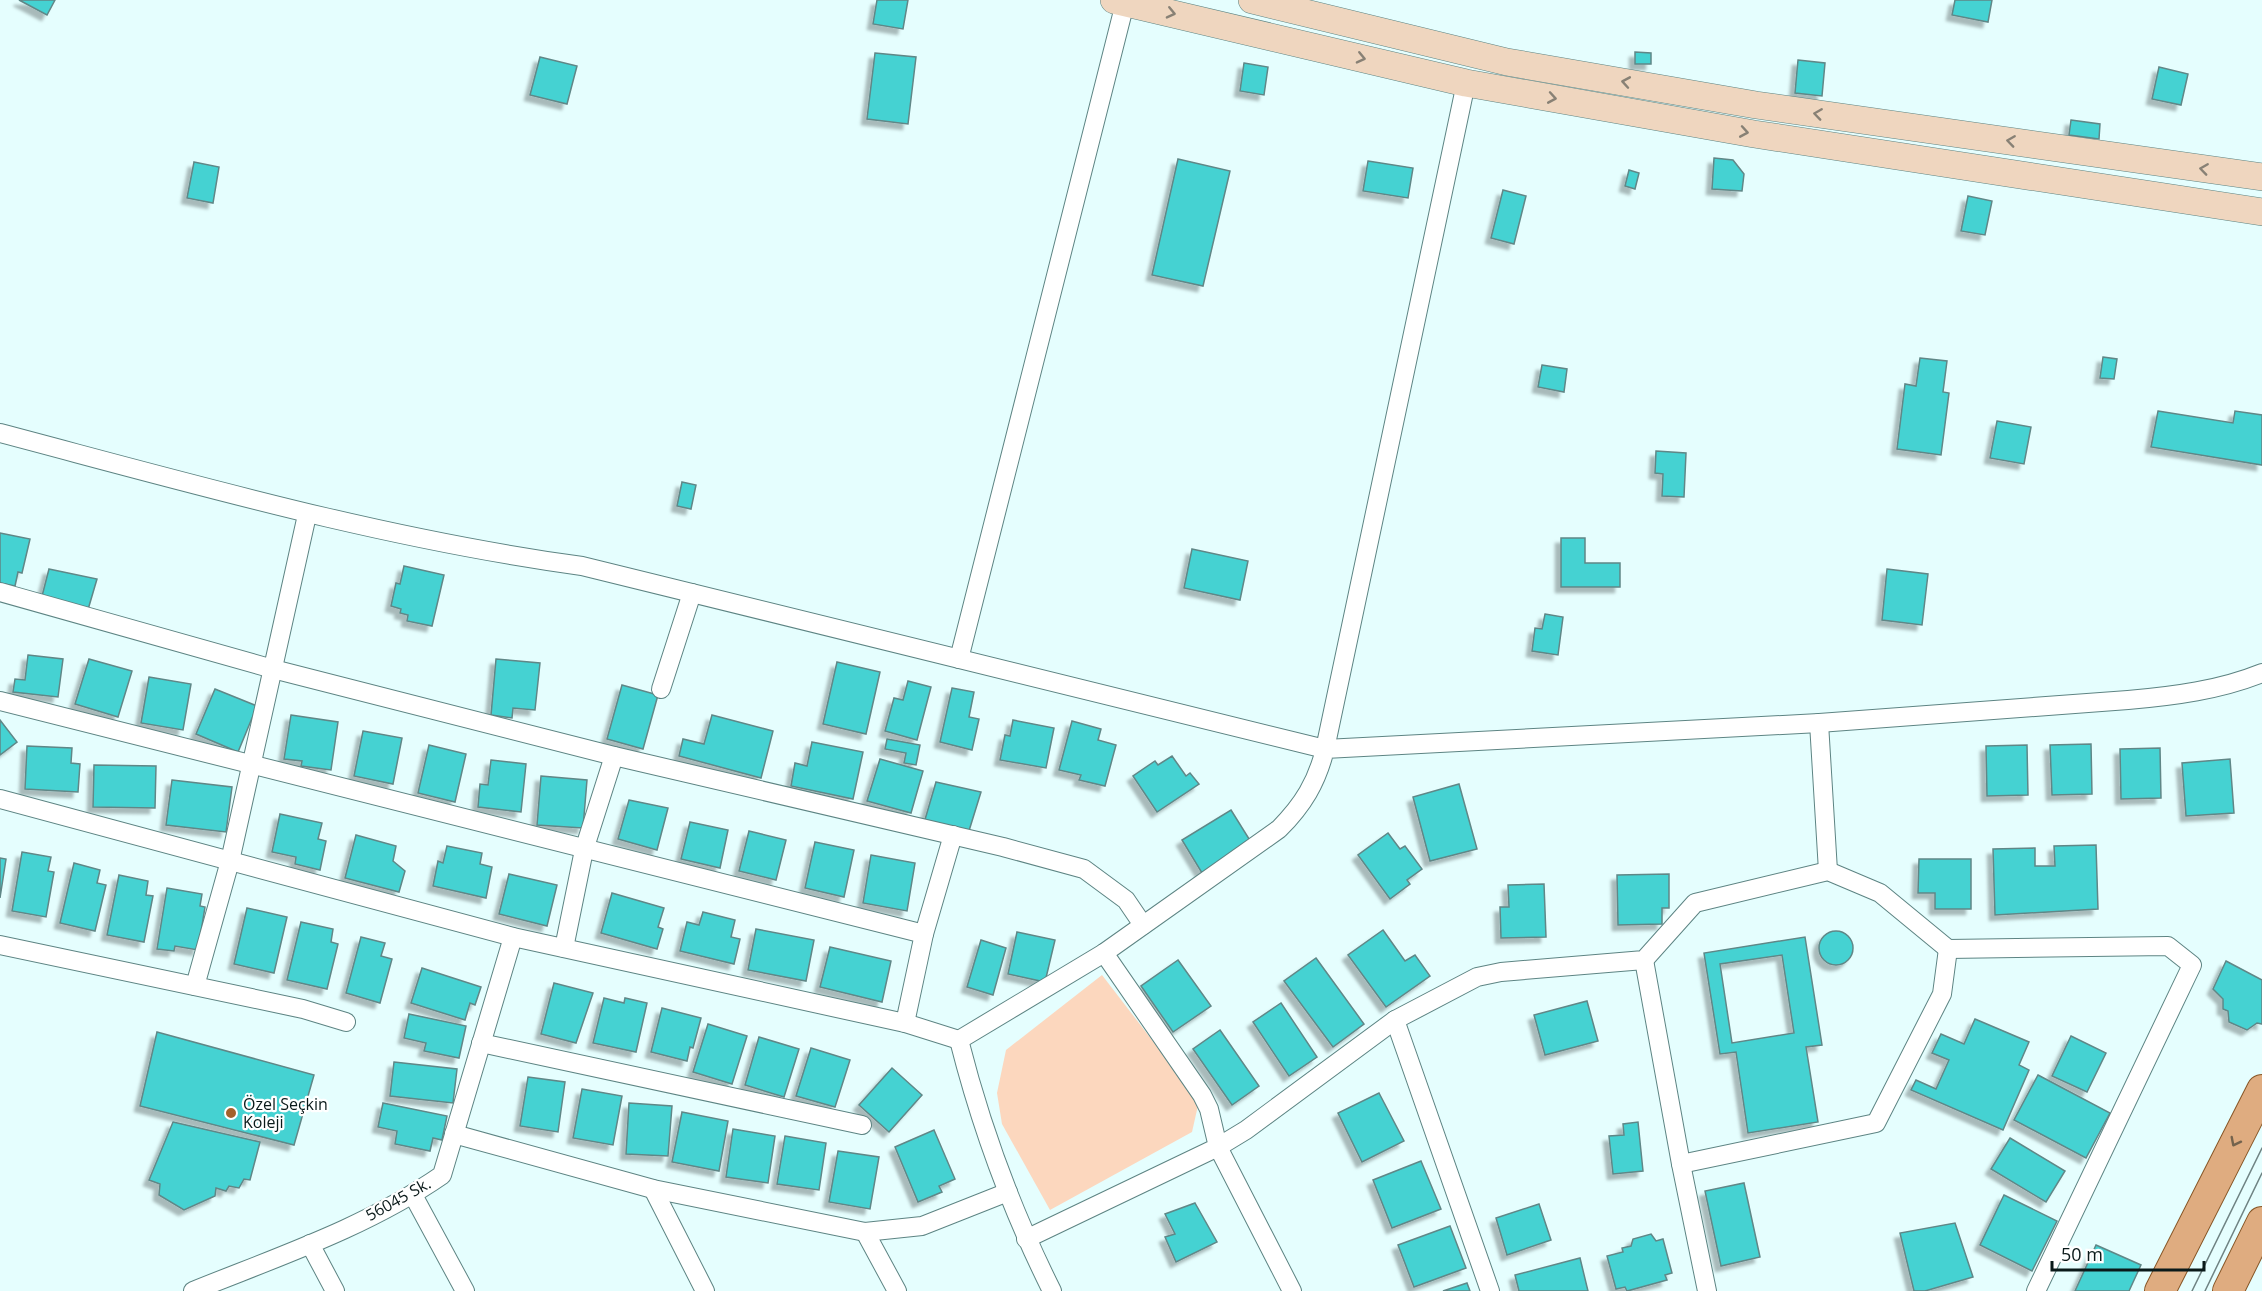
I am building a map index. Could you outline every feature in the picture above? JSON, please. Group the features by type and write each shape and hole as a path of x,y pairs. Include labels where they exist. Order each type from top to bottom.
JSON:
{"main road":[{"path":"1252,0 1507,62 1756,105 2262,177"},
{"path":"1120,1 1466,83 1754,134 2262,212"},
{"path":"2160,1291 2262,1090"},
{"path":"2228,1291 2262,1222"}],"street":[{"path":"959,659 1120,1"},
{"path":"0,799 513,937 904,1023 959,1040 1104,953 1279,829 1298,811 1311,790 1325,749 1466,83"},
{"path":"0,432 307,515 503,556 582,566 1325,749 1819,723 2171,697 2211,689 2262,673"},
{"path":"195,986 230,861 249,764 273,669 307,515"},
{"path":"0,592 273,669 614,756 953,835 1084,869 1126,900 1143,925"},
{"path":"661,689 692,593"},
{"path":"0,701 924,934"},
{"path":"1819,723 1828,871"},
{"path":"564,948 584,850 614,756"},
{"path":"904,1023 924,934 953,835"},
{"path":"1026,1239 1218,1147 1246,1130 1395,1020 1477,977 1501,972 1644,960 1695,903 1828,871 1880,893 1948,949 2168,946 2192,965 2036,1291"},
{"name":"56045 Sk.","path":"193,1291 310,1244 413,1195 442,1175 513,937"},
{"path":"0,945 303,1009 346,1022"},
{"path":"1681,1164 1876,1123 1942,994 1948,949"},
{"path":"1104,953 1202,1095 1209,1109 1218,1147 1292,1291"},
{"path":"1644,960 1707,1291"},
{"path":"1395,1020 1490,1291"},
{"path":"959,1040 973,1096 1008,1192 1026,1239 1052,1291"},
{"path":"481,1042 862,1125"},
{"path":"454,1134 653,1189 865,1232 922,1226 1008,1192"},
{"path":"653,1189 705,1291"},
{"path":"413,1195 465,1291"},
{"path":"865,1232 897,1291"},
{"path":"310,1244 334,1291"}],"shaded area":[{"path":"1102,975 1199,1101 1192,1132 1050,1210 1002,1124 997,1093 1006,1050"}],"building":[{"path":"19,0 55,0 47,15"},
{"path":"877,0 908,0 903,29 873,24"},
{"path":"1955,0 1992,0 1988,22 1952,15"},
{"path":"1635,52 1651,53 1651,64 1635,64"},
{"path":"875,53 916,57 908,124 867,119"},
{"path":"540,57 577,66 567,104 530,95"},
{"path":"1798,60 1825,63 1822,96 1795,93"},
{"path":"1244,63 1268,67 1264,95 1240,91"},
{"path":"2159,67 2188,74 2181,105 2152,99"},
{"path":"2071,120 2100,124 2099,139 2069,135"},
{"path":"1714,158 1733,160 1744,174 1742,191 1712,189"},
{"path":"1178,159 1230,171 1203,286 1152,275"},
{"path":"1368,161 1413,168 1408,198 1363,191"},
{"path":"194,162 219,167 213,203 187,198"},
{"path":"1629,170 1639,173 1635,189 1625,186"},
{"path":"1503,190 1526,196 1514,244 1491,238"},
{"path":"1968,196 1992,201 1985,235 1961,231"},
{"path":"2103,357 2117,359 2114,379 2100,378"},
{"path":"1920,358 1947,361 1943,392 1949,393 1941,455 1897,449 1905,384 1916,386"},
{"path":"1542,365 1567,369 1564,392 1538,387"},
{"path":"2158,411 2233,423 2235,411 2262,415 2262,465 2151,447"},
{"path":"1997,421 2031,427 2024,464 1990,458"},
{"path":"1656,451 1686,453 1684,497 1662,496 1663,474 1655,473"},
{"path":"682,482 696,485 691,509 677,506"},
{"path":"0,533 30,539 22,573 18,572 15,586 0,583"},
{"path":"1561,538 1585,538 1585,563 1620,563 1620,587 1561,587"},
{"path":"1192,549 1248,561 1240,600 1184,588"},
{"path":"404,566 444,575 432,626 407,621 408,615 400,613 401,609 391,606 396,583 400,584"},
{"path":"49,569 97,579 87,613 41,600"},
{"path":"1887,569 1928,574 1922,625 1882,620"},
{"path":"1545,614 1563,617 1558,655 1532,651 1535,628 1542,629"},
{"path":"28,655 63,659 58,697 13,692 15,679 25,680"},
{"path":"89,659 132,671 118,717 75,704"},
{"path":"496,659 540,663 535,710 513,708 512,718 491,715"},
{"path":"837,662 880,672 866,734 823,724"},
{"path":"149,677 191,684 183,730 141,723"},
{"path":"908,681 931,687 917,740 885,731 894,698 903,700"},
{"path":"622,685 658,695 643,749 607,739"},
{"path":"952,688 974,692 969,717 979,719 972,750 940,742"},
{"path":"215,689 257,706 238,752 196,734"},
{"path":"291,715 338,722 331,770 301,766 302,761 284,759"},
{"path":"712,715 773,731 761,778 679,756 683,739 704,744"},
{"path":"0,720 17,742 0,755"},
{"path":"1013,720 1054,728 1046,768 1000,760 1005,735 1010,736"},
{"path":"1072,721 1101,729 1098,740 1116,745 1105,786 1079,780 1081,775 1059,770"},
{"path":"363,731 402,738 393,784 354,776"},
{"path":"887,739 920,745 916,765 904,763 906,753 885,749"},
{"path":"812,742 863,752 853,799 791,786 795,763 807,766"},
{"path":"2091,744 2092,794 2052,795 2050,745"},
{"path":"429,745 466,754 455,802 418,793"},
{"path":"2027,745 2028,795 1987,796 1986,746"},
{"path":"27,746 72,748 71,763 80,764 78,792 25,789"},
{"path":"2160,748 2161,798 2121,799 2120,749"},
{"path":"1172,756 1186,776 1190,773 1199,784 1157,812 1133,776 1155,761 1158,765"},
{"path":"880,759 923,771 911,813 867,801"},
{"path":"2230,759 2234,813 2186,816 2182,763"},
{"path":"491,760 526,764 521,812 478,807 480,784 488,785"},
{"path":"94,765 156,766 155,808 93,807"},
{"path":"541,776 587,780 583,828 537,825"},
{"path":"172,780 232,787 226,832 166,825"},
{"path":"936,782 981,792 968,834 924,823"},
{"path":"1459,784 1477,849 1430,861 1413,797"},
{"path":"629,800 668,808 657,850 618,839"},
{"path":"1231,810 1251,842 1202,873 1182,840"},
{"path":"280,814 322,823 318,839 326,841 320,870 295,864 296,857 272,852"},
{"path":"690,822 728,830 720,868 681,859"},
{"path":"749,831 786,840 776,880 739,871"},
{"path":"1388,833 1400,849 1405,846 1422,869 1407,880 1410,884 1390,899 1358,855"},
{"path":"356,835 396,846 393,861 405,871 399,892 345,878"},
{"path":"815,842 854,850 844,897 805,888"},
{"path":"2096,845 2098,909 1995,915 1993,849 2035,848 2035,866 2055,866 2054,846"},
{"path":"447,846 482,853 480,864 492,867 486,898 433,886 438,861 443,863"},
{"path":"22,852 51,857 48,871 54,872 46,917 12,911"},
{"path":"871,855 915,863 907,911 863,903"},
{"path":"0,858 6,859 0,898"},
{"path":"1919,859 1971,859 1971,909 1935,909 1935,893 1918,893"},
{"path":"74,863 100,870 97,883 106,885 95,931 60,923"},
{"path":"509,874 557,885 547,926 499,914"},
{"path":"1669,874 1669,908 1662,908 1662,924 1618,925 1617,875"},
{"path":"119,875 148,881 146,895 153,896 144,942 107,935"},
{"path":"1544,884 1546,937 1501,938 1500,907 1509,907 1508,885"},
{"path":"167,888 202,894 200,906 205,907 198,950 175,946 174,951 157,949"},
{"path":"612,893 664,908 658,927 663,929 657,949 601,933"},
{"path":"247,908 287,917 274,973 234,964"},
{"path":"703,912 735,920 731,937 740,939 734,964 680,951 687,922 699,925"},
{"path":"301,922 333,929 331,942 338,944 327,989 287,980"},
{"path":"756,929 814,940 806,981 748,970"},
{"path":"1383,930 1405,961 1415,955 1430,976 1386,1007 1348,955"},
{"path":"1836,931 1848,936 1853,948 1848,960 1836,965 1824,960 1819,948 1824,936"},
{"path":"1017,932 1055,940 1045,982 1008,974"},
{"path":"361,937 385,943 381,956 392,959 380,1003 346,993"},
{"path":"1805,937 1822,1045 1806,1047 1818,1122 1748,1133 1736,1052 1720,1054 1704,953","holes":["1782,955 1794,1033 1732,1043 1720,964"]},
{"path":"981,940 1006,948 993,995 967,987"},
{"path":"830,947 891,961 882,1002 820,987"},
{"path":"1316,958 1364,1024 1333,1047 1284,981"},
{"path":"1178,960 1211,1006 1173,1032 1141,986"},
{"path":"2226,961 2262,980 2262,1024 2257,1023 2247,1030 2229,1022 2228,1011 2223,1009 2223,999 2213,989"},
{"path":"422,968 481,987 475,1005 470,1003 465,1020 411,1003"},
{"path":"554,983 593,993 576,1043 541,1034"},
{"path":"604,998 624,1003 625,998 647,1003 636,1052 593,1043"},
{"path":"1587,1001 1598,1041 1545,1055 1534,1015"},
{"path":"1281,1003 1317,1057 1289,1076 1253,1022"},
{"path":"662,1008 701,1018 687,1061 651,1052"},
{"path":"409,1014 466,1026 459,1058 424,1051 426,1043 404,1038"},
{"path":"1975,1019 2029,1042 2019,1065 2029,1070 2003,1130 1911,1090 1916,1080 1936,1089 1949,1060 1932,1053 1941,1034 1964,1044"},
{"path":"708,1024 747,1036 732,1084 693,1072"},
{"path":"1220,1030 1259,1086 1232,1105 1193,1049"},
{"path":"157,1032 314,1075 294,1145 140,1106"},
{"path":"2071,1036 2106,1053 2087,1092 2052,1076"},
{"path":"759,1037 799,1049 784,1097 745,1085"},
{"path":"811,1048 850,1060 835,1107 796,1096"},
{"path":"394,1062 457,1069 453,1103 390,1096"},
{"path":"892,1068 922,1095 889,1132 859,1105"},
{"path":"2038,1075 2110,1113 2086,1158 2014,1120"},
{"path":"528,1077 565,1082 558,1132 520,1126"},
{"path":"582,1089 622,1096 613,1145 573,1138"},
{"path":"1379,1093 1404,1141 1362,1162 1338,1113"},
{"path":"383,1103 447,1116 442,1140 433,1138 430,1151 395,1144 397,1131 378,1127"},
{"path":"629,1103 672,1106 668,1156 626,1154"},
{"path":"682,1112 728,1121 719,1171 672,1162"},
{"path":"173,1122 260,1142 250,1180 244,1179 239,1188 229,1186 226,1191 216,1188 215,1196 184,1210 159,1195 160,1184 149,1180"},
{"path":"1638,1122 1643,1171 1613,1174 1609,1136 1624,1135 1623,1124"},
{"path":"733,1129 775,1136 768,1183 726,1177"},
{"path":"934,1130 955,1179 939,1186 942,1192 918,1202 895,1147"},
{"path":"785,1136 826,1143 819,1190 777,1184"},
{"path":"2010,1138 2065,1171 2046,1202 1991,1169"},
{"path":"838,1151 879,1157 870,1209 829,1202"},
{"path":"1421,1161 1441,1209 1392,1228 1373,1180"},
{"path":"1744,1183 1760,1257 1721,1266 1705,1191"},
{"path":"2004,1195 2057,1221 2032,1271 1980,1245"},
{"path":"1195,1203 1217,1242 1176,1262 1165,1237 1175,1234 1165,1214"},
{"path":"1539,1204 1551,1240 1507,1255 1496,1218"},
{"path":"1955,1223 1973,1277 1925,1291 1914,1291 1900,1233"},
{"path":"1450,1226 1466,1268 1414,1287 1398,1245"},
{"path":"1651,1234 1656,1241 1663,1239 1672,1273 1665,1275 1667,1280 1627,1291 1625,1287 1616,1289 1607,1256 1623,1252 1622,1248 1631,1246 1633,1239"},
{"path":"2096,1245 2141,1265 2129,1291 2075,1291"},
{"path":"1580,1258 1588,1291 1519,1291 1515,1275"},
{"path":"1467,1283 1470,1291 1443,1291"}],"tram line":[{"path":"2192,1291 2262,1148"},
{"path":"2205,1291 2262,1173"}],"place":[{"name":"Özel Seçkin Koleji","path":"231,1113"}]}
